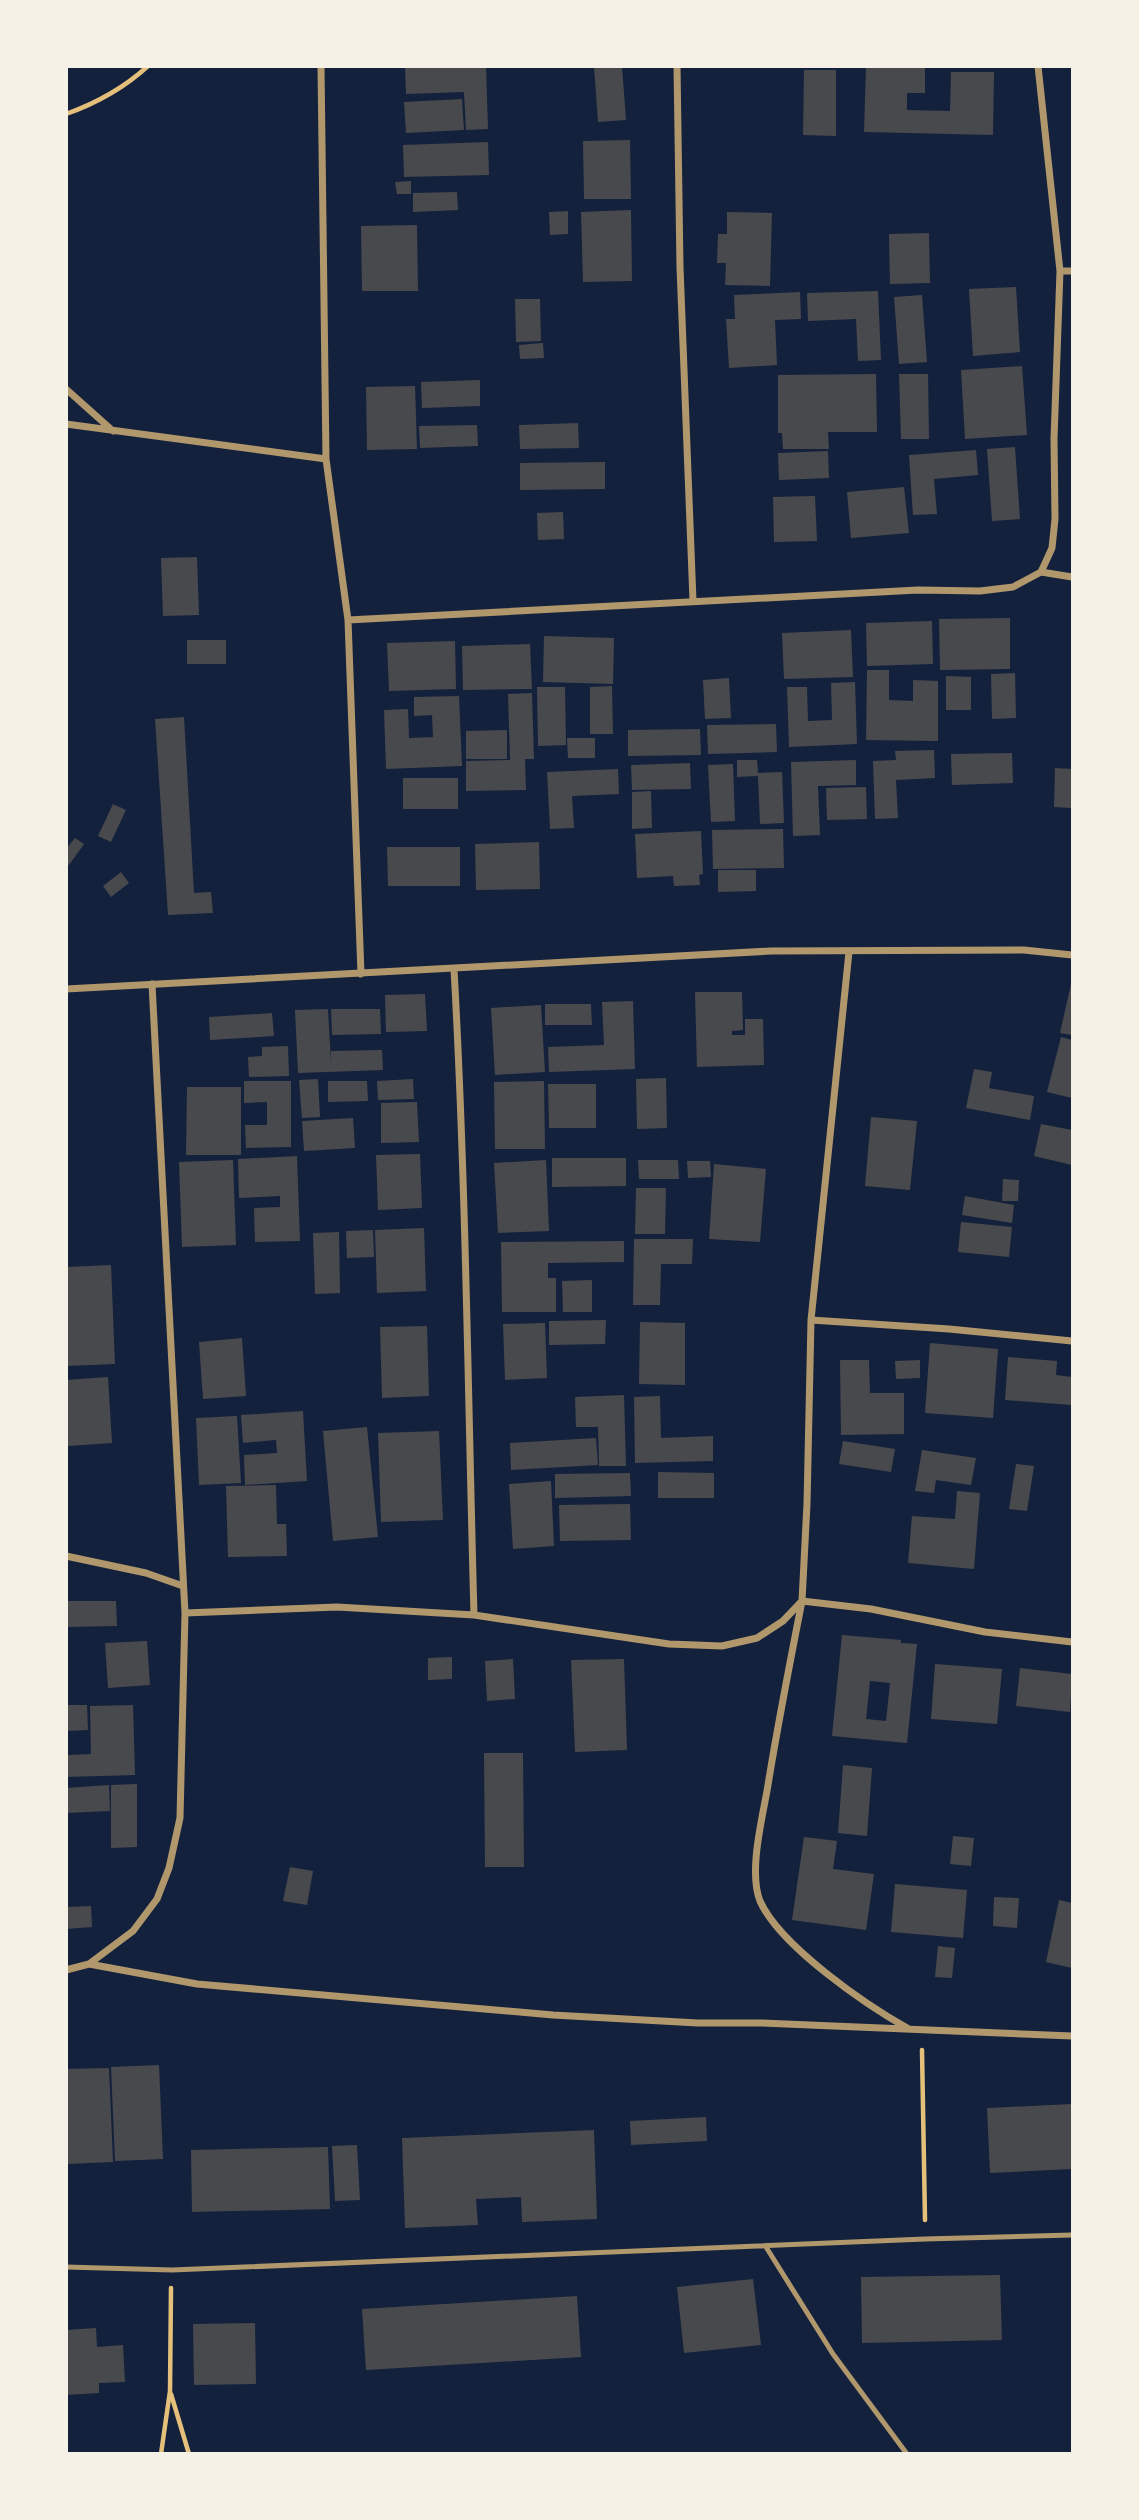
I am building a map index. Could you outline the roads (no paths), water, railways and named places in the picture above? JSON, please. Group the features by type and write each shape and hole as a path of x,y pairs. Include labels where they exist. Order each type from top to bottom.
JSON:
{"street":[{"path":"321,66 326,458 348,620 361,974"},
{"path":"677,66 680,267 693,601"},
{"path":"1038,66 1060,271 1054,439 1055,519 1052,548 1041,572"},
{"path":"1060,271 1073,271"},
{"path":"66,389 114,432"},
{"path":"66,424 326,458"},
{"path":"348,620 919,590 981,591 1013,587 1041,572 1073,577"},
{"path":"66,989 771,951 1024,950 1073,955"},
{"path":"849,952 811,1320 802,1601 760,1832 756,1873 760,1900 772,1921 850,1992 912,2031"},
{"path":"454,969 465,1177 465,1297 474,1615"},
{"path":"66,1970 89,1964 133,1931 157,1899 169,1868 180,1818 185,1613 152,984"},
{"path":"811,1320 1073,1341"},
{"path":"66,1556 146,1573 183,1586"},
{"path":"185,1613 337,1607 474,1615 668,1644 722,1646 757,1638 783,1621 802,1601"},
{"path":"802,1601 871,1609 985,1632 1073,1642"},
{"path":"89,1964 197,1984 370,2001 671,2022 762,2023 1073,2036"}],"lane":[{"path":"66,2267 172,2270 1073,2235"},
{"path":"766,2246 833,2354 907,2454"}]}
